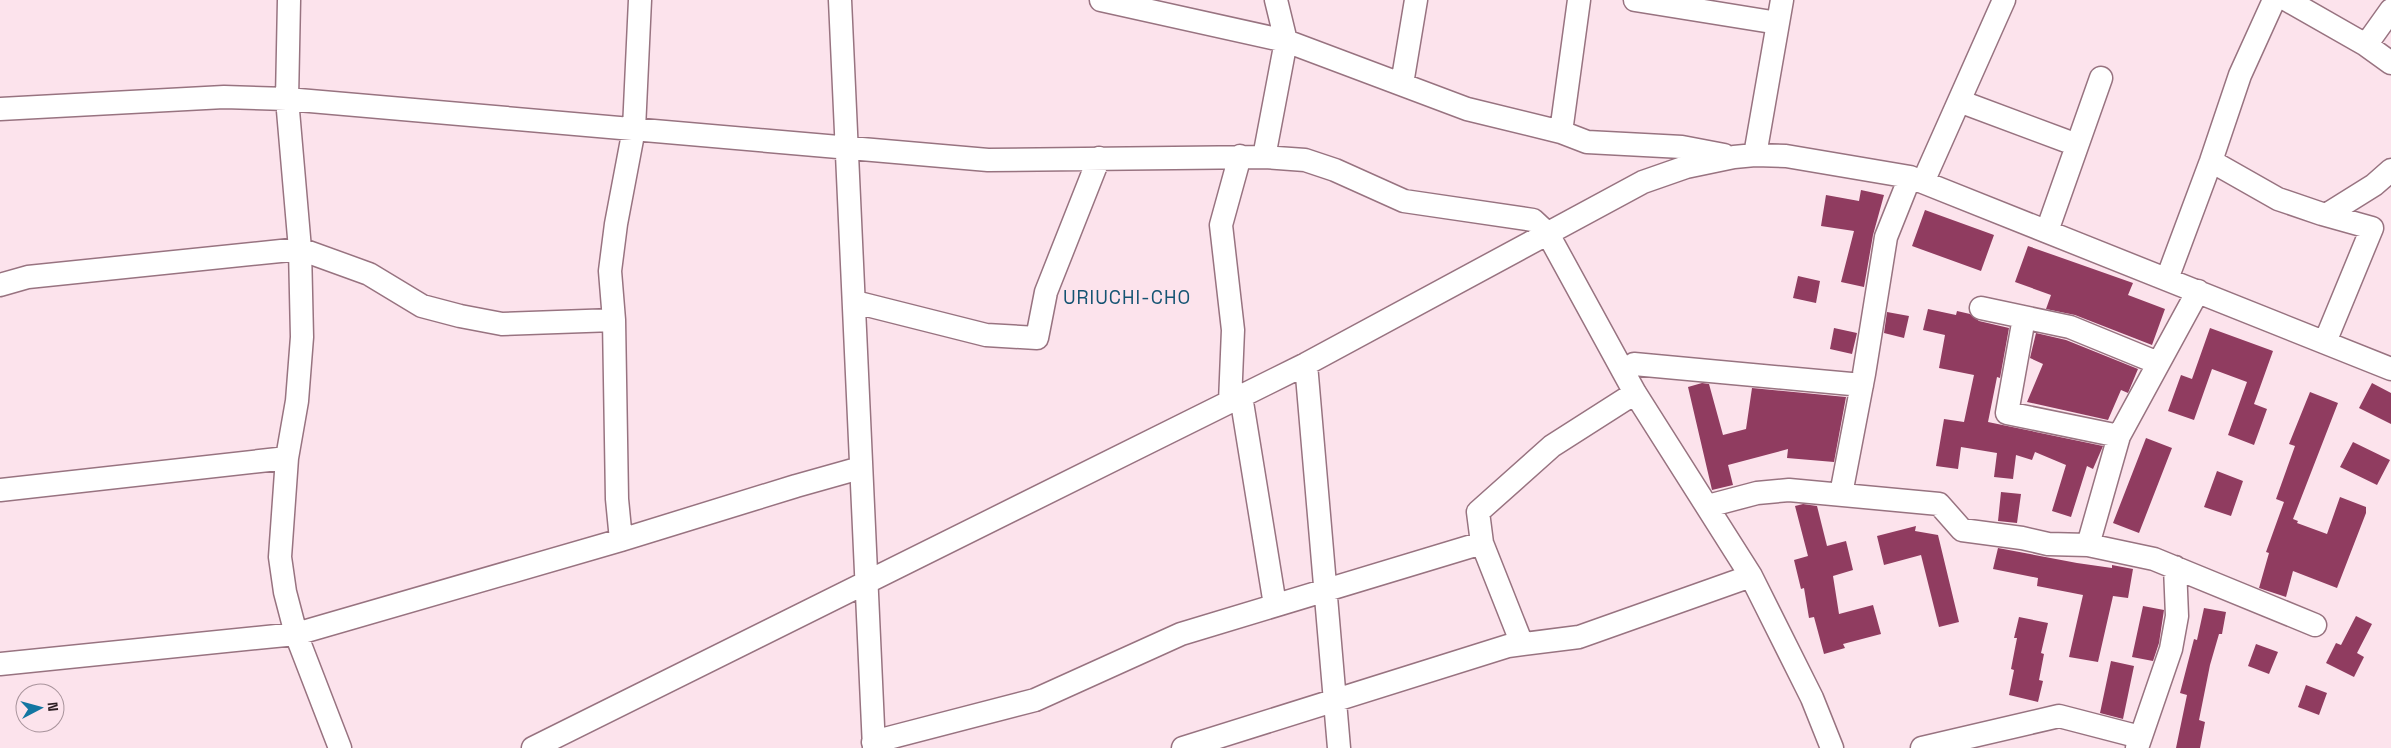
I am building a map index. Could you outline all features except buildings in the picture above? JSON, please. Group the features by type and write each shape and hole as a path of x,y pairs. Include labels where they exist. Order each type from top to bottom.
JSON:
{"street":[{"path":"289,0 287,100 300,249 302,338 297,401 287,458 280,557 285,592 296,634 340,748"},
{"path":"621,540 617,499 614,320 610,271 616,224 634,129 640,0"},
{"path":"840,0 855,302 860,468 867,583 873,745 1034,700 1181,634 1482,543"},
{"path":"1100,0 1286,41 1467,109 1561,132 1587,142 1682,147 1745,156 1786,156 1916,180 2391,369"},
{"path":"1264,157 1286,41 1276,0"},
{"path":"1402,84 1416,0"},
{"path":"1561,132 1579,0"},
{"path":"1635,0 1778,22"},
{"path":"1745,156 1782,0"},
{"path":"1841,494 1862,385 1886,237 1959,101 2004,0"},
{"path":"2167,279 2212,161 2240,75 2274,0"},
{"path":"2287,0 2366,45 2391,63"},
{"path":"2366,45 2391,10"},
{"path":"2047,231 2100,78"},
{"path":"0,108 224,97 287,100 847,146 988,160 1264,157 1305,160 1335,170 1404,201 1533,220 1548,234 1635,393 1708,506 1750,576 1812,698 1832,748"},
{"path":"1959,101 2077,145"},
{"path":"1240,156 1221,225 1233,330 1236,399 1275,605"},
{"path":"533,748 1306,364 1643,182 1686,167 1745,156"},
{"path":"855,302 986,335 1037,338 1046,292 1100,158"},
{"path":"2212,161 2278,198 2326,216 2372,228 2325,342"},
{"path":"2326,216 2374,185 2391,170"},
{"path":"0,284 28,277 300,249 369,274 422,306 460,316 502,324 614,320"},
{"path":"2088,545 2119,436 2198,291"},
{"path":"1981,308 2070,327 2158,364"},
{"path":"2024,318 2007,413 2119,436"},
{"path":"1306,364 1339,748"},
{"path":"1624,373 1634,364 1862,385"},
{"path":"1522,644 1482,543 1478,512 1552,446 1635,393"},
{"path":"0,490 287,458"},
{"path":"0,664 296,634 621,540 860,468"},
{"path":"1708,506 1757,493 1789,490 1939,504 1962,530 2022,538 2048,544 2088,545 2154,559 2315,625"},
{"path":"1922,748 2059,716 2138,742 2171,649 2177,616 2175,567"},
{"path":"1183,748 1508,646 1579,637 1750,576"}],"district":[{"name":"URIUCHI-CHO","path":"1127,297"}]}
